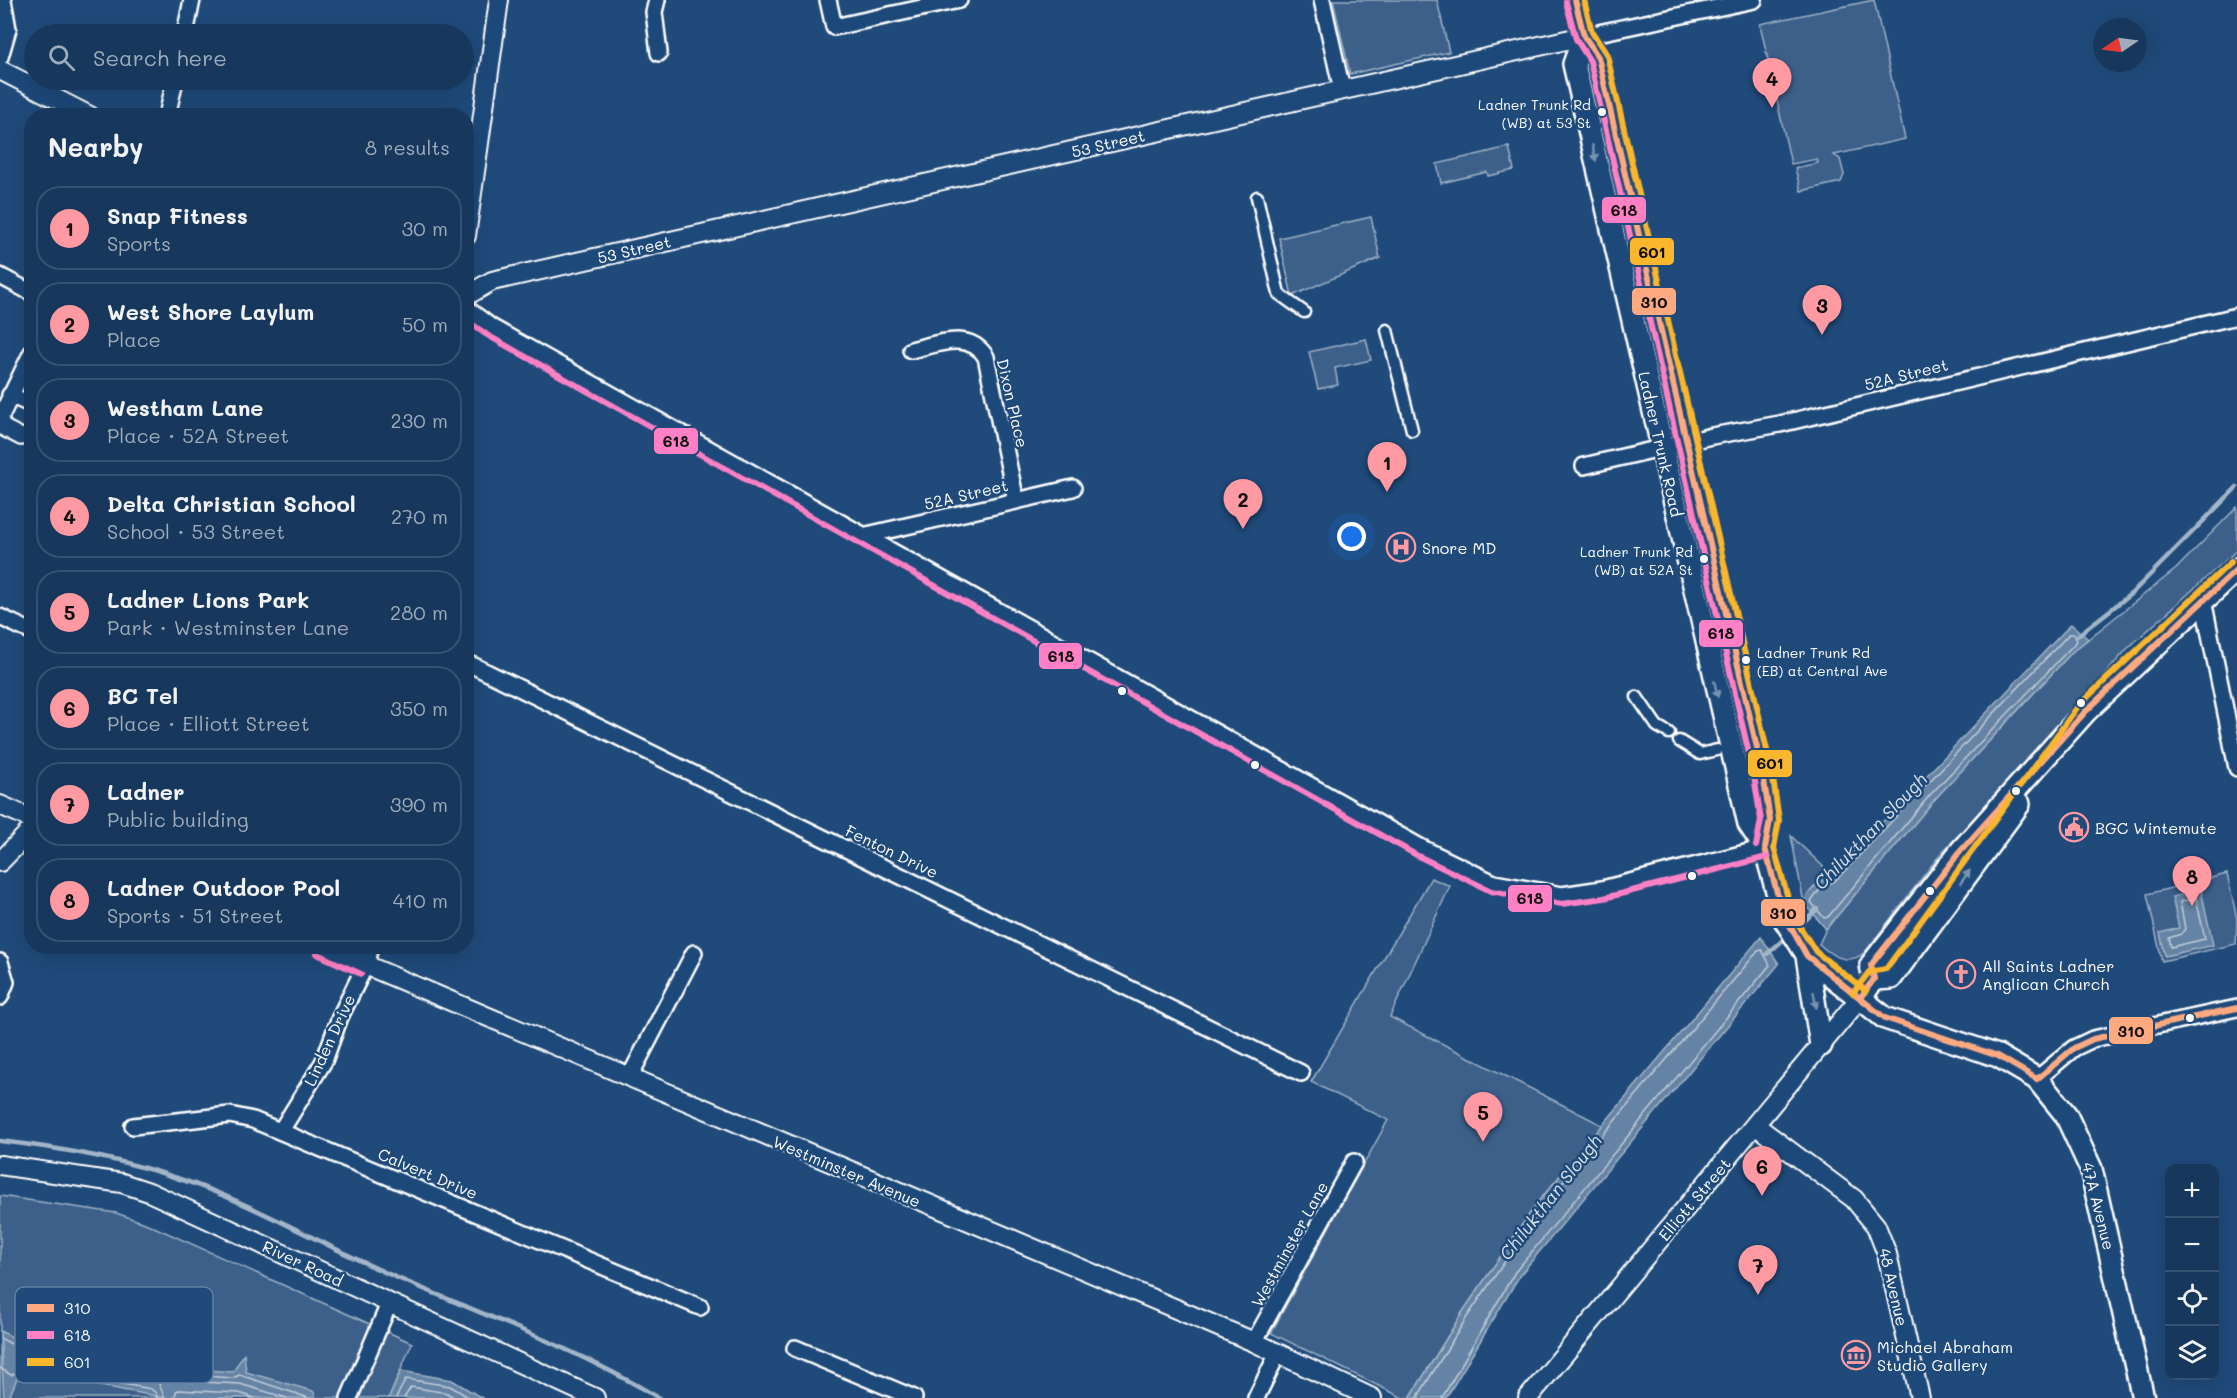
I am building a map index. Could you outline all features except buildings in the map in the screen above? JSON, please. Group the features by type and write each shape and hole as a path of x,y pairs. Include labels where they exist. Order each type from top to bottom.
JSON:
{"main road":[{"name":"Ladner Trunk Road","path":"1575,0 1584,36 1598,57 1763,774 1770,820 1765,848"},
{"name":"Ladner Trunk Road","path":"1584,36 1574,64 1737,781 1749,824 1765,848 1785,920 1808,956 1860,998"},
{"path":"1860,998 1874,980 1891,978 2086,711 2237,569"},
{"path":"1808,956 1821,1045"},
{"name":"47A Avenue","path":"1860,998 1892,1021 1998,1056 2037,1079 2066,1115 2091,1169 2144,1398"}],"street":[{"path":"0,57 8,29 3,0"},
{"path":"187,24 192,0"},
{"path":"474,179 499,0"},
{"path":"657,0 654,12 658,53"},
{"path":"828,0 834,27 959,0"},
{"path":"1322,0 1342,90"},
{"name":"53 Street","path":"474,291 492,281 1584,36 1754,0"},
{"path":"0,70 24,82"},
{"path":"39,90 74,108"},
{"path":"169,108 173,90"},
{"path":"1257,197 1279,294 1304,312"},
{"path":"0,276 24,290"},
{"path":"474,314 490,327 867,535 1422,848 1494,883 1562,895 1602,889 1765,848"},
{"name":"52A Street","path":"1584,466 1686,442 1780,424 2237,316"},
{"path":"1387,330 1412,430"},
{"name":"Dixon Place","path":"911,350 955,340 970,342 980,348 986,357 1016,501"},
{"path":"24,368 0,419 4,428 24,436"},
{"path":"10,396 24,402"},
{"name":"52A Street","path":"867,535 1073,488"},
{"path":"2203,600 2232,727 2237,768"},
{"path":"0,617 24,628"},
{"name":"Fenton Drive","path":"474,666 1301,1073"},
{"path":"1637,697 1657,726 1669,733"},
{"path":"1679,741 1700,754 1717,750"},
{"path":"0,806 24,816"},
{"path":"0,862 24,837"},
{"path":"629,1078 694,953"},
{"name":"Westminster Avenue","path":"338,954 1254,1342 1372,1398"},
{"name":"Linden Drive","path":"282,1130 324,1060 339,1017 364,966 367,954"},
{"path":"0,963 6,982 0,997"},
{"name":"Elliott Street","path":"1528,1398 1860,998"},
{"path":"2037,1079 2086,1042 2237,1008"},
{"name":"Calvert Drive","path":"133,1126 230,1115 282,1130 700,1307"},
{"name":"48 Avenue","path":"1755,1125 1854,1199 1876,1226 1887,1254 1920,1398"},
{"name":"Westminster Lane","path":"1254,1342 1354,1162"},
{"name":"River Road","path":"0,1165 122,1183 149,1192 595,1398"},
{"path":"349,1398 389,1304"},
{"path":"795,1348 914,1398"},
{"path":"1256,1398 1278,1353"}],"shaded area":[{"path":"1333,0 1437,0 1449,52 1350,74"},
{"path":"1874,0 1905,139 1834,155 1840,159 1844,175 1841,182 1801,191 1795,168 1818,163 1817,159 1791,164 1760,24"},
{"path":"1509,147 1514,170 1488,176 1487,172 1441,183 1437,164"},
{"path":"1371,217 1380,258 1292,296 1279,238"},
{"path":"1366,339 1371,360 1335,368 1338,385 1318,389 1309,352"},
{"path":"2237,507 2237,550 2128,648 1997,797 1942,852 1865,952 1853,958 1841,958 1819,944 1826,929 1935,799 2073,651 2176,569"},
{"path":"1791,836 1832,875 1816,885 1804,903"},
{"path":"2227,874 2237,919 2236,944 2162,961 2147,894"},
{"path":"1431,878 1450,886 1390,1017 1604,1126 1537,1203 1462,1313 1410,1398 1403,1398 1271,1333 1388,1120 1311,1082"},
{"path":"0,1196 116,1213 145,1223 412,1343 389,1398 0,1398"}],"water":[{"path":"2071,624 2088,639 2073,651 1935,799 1826,929 1804,903 1812,890 1832,875"},
{"path":"2201,890 2213,945 2165,956 2160,933 2179,928 2172,897"},
{"path":"1761,937 1779,964 1520,1275 1446,1398 1410,1398 1462,1313 1537,1203"},
{"path":"0,1331 15,1338 15,1383 9,1398 4,1398"},
{"path":"244,1354 246,1372 313,1391 316,1398 167,1398 84,1383 213,1383 213,1370 233,1372"},
{"path":"401,1371 452,1380 482,1398 389,1398"}],"waterway":[{"name":"Chilukthan Slough","path":"2077,636 2132,593 2237,487"},
{"name":"Chilukthan Slough","path":"1797,928 1817,909"},
{"name":"Chilukthan Slough","path":"1767,954 1788,936"},
{"path":"0,1141 112,1159 206,1188 400,1279 564,1349 659,1398"}],"transit line":[{"name":"310","path":"1575,0 1584,36 1598,57 1763,774 1770,820 1765,848 1782,911 1807,956 1885,1018 1998,1056 2037,1079"},
{"name":"601","path":"1584,0 1592,32 1607,55 1772,772 1779,820 1774,848 1793,916 1816,952 1866,991"},
{"name":"618","path":"1566,2 1576,39 1590,61 1754,776 1761,820 1756,846"},
{"name":"618","path":"474,326 1418,856 1491,891 1562,904 1604,898 1767,857"},
{"name":"601","path":"1853,993 1869,972 1886,969 2079,705 2231,562"},
{"name":"310","path":"1860,998 1874,979 1871,965 1959,853 2086,711 2237,569"},
{"name":"618","path":"317,954 361,974"},
{"name":"310","path":"2037,1079 2074,1048 2093,1039 2237,1008"}],"place":[{"name":"Delta Christian School","path":"1772,108"},
{"name":"Ladner Trunk Rd (WB) at 53 St","path":"1602,112"},
{"name":"Westham Lane","path":"1822,335"},
{"name":"Snap Fitness","path":"1387,492"},
{"name":"West Shore Laylum","path":"1243,529"},
{"name":"Snore MD","path":"1401,547"},
{"name":"Ladner Trunk Rd (WB) at 52A St","path":"1704,559"},
{"name":"Ladner Trunk Rd (EB) at Central Ave","path":"1746,660"},
{"name":"BGC Wintemute","path":"2074,827"},
{"name":"Ladner Outdoor Pool","path":"2192,906"},
{"name":"All Saints Ladner Anglican Church","path":"1961,974"},
{"name":"Ladner Lions Park","path":"1483,1142"},
{"name":"BC Tel","path":"1762,1196"},
{"name":"Ladner","path":"1758,1295"},
{"name":"Michael Abraham Studio Gallery","path":"1856,1355"}]}
